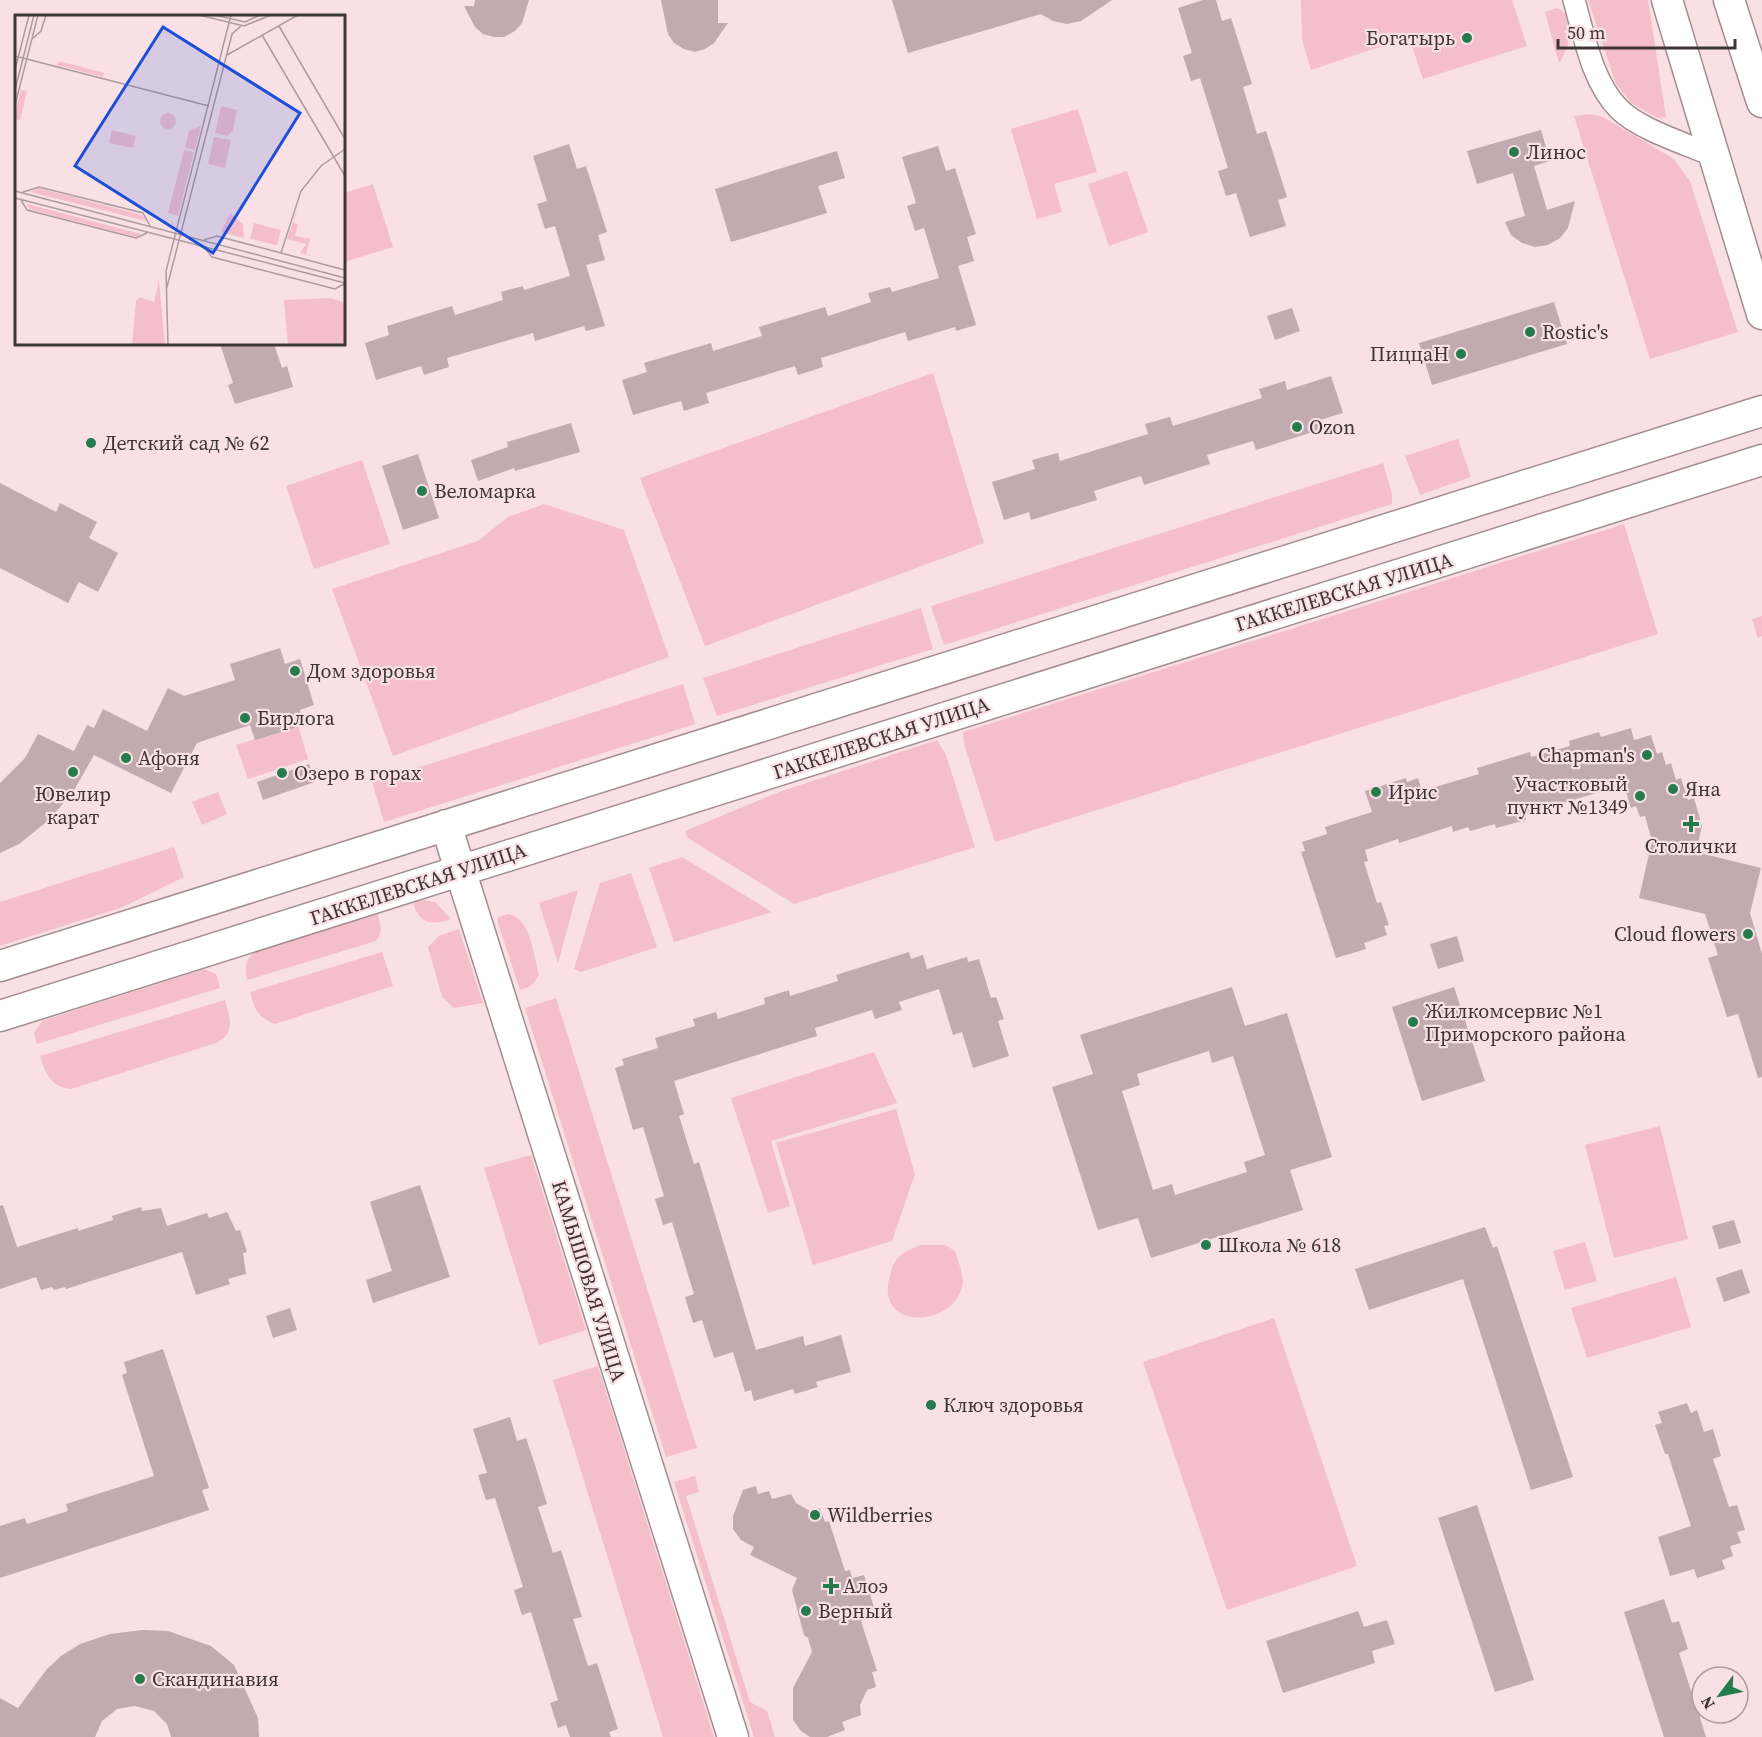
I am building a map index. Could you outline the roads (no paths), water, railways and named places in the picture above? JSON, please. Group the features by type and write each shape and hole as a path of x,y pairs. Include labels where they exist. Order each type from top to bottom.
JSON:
{"main road":[{"path":"1667,0 1762,314"},
{"path":"1729,0 1762,102"},
{"path":"0,966 1762,411"},
{"name":"ГАККЕЛЕВСКАЯ УЛИЦА","path":"0,1016 1762,460"},
{"name":"КАМЫШОВАЯ УЛИЦА","path":"446,825 733,1737"}],"street":[{"path":"1574,0 1591,56 1608,96 1621,111 1636,121 1714,156"}],"place":[{"name":"Богатырь","path":"1467,38"},
{"name":"Линос","path":"1514,152"},
{"name":"Rostic's","path":"1530,332"},
{"name":"ПиццаН","path":"1461,354"},
{"name":"Ozon","path":"1297,427"},
{"name":"Детский сад № 62","path":"91,443"},
{"name":"Веломарка","path":"422,491"},
{"name":"Дом здоровья","path":"295,671"},
{"name":"Бирлога","path":"245,718"},
{"name":"Chapman's","path":"1647,755"},
{"name":"Афоня","path":"126,758"},
{"name":"Ювелир карат","path":"73,772"},
{"name":"Озеро в горах","path":"282,773"},
{"name":"Яна","path":"1673,789"},
{"name":"Ирис","path":"1376,792"},
{"name":"Участковый пункт №1349","path":"1640,796"},
{"name":"Столички","path":"1691,824"},
{"name":"Cloud flowers","path":"1748,934"},
{"name":"Жилкомсервис №1 Приморского района","path":"1413,1022"},
{"name":"Школа № 618","path":"1206,1245"},
{"name":"Ключ здоровья","path":"931,1405"},
{"name":"Wildberries","path":"815,1515"},
{"name":"Алоэ","path":"831,1586"},
{"name":"Верный","path":"806,1611"},
{"name":"Скандинавия","path":"140,1679"}]}
